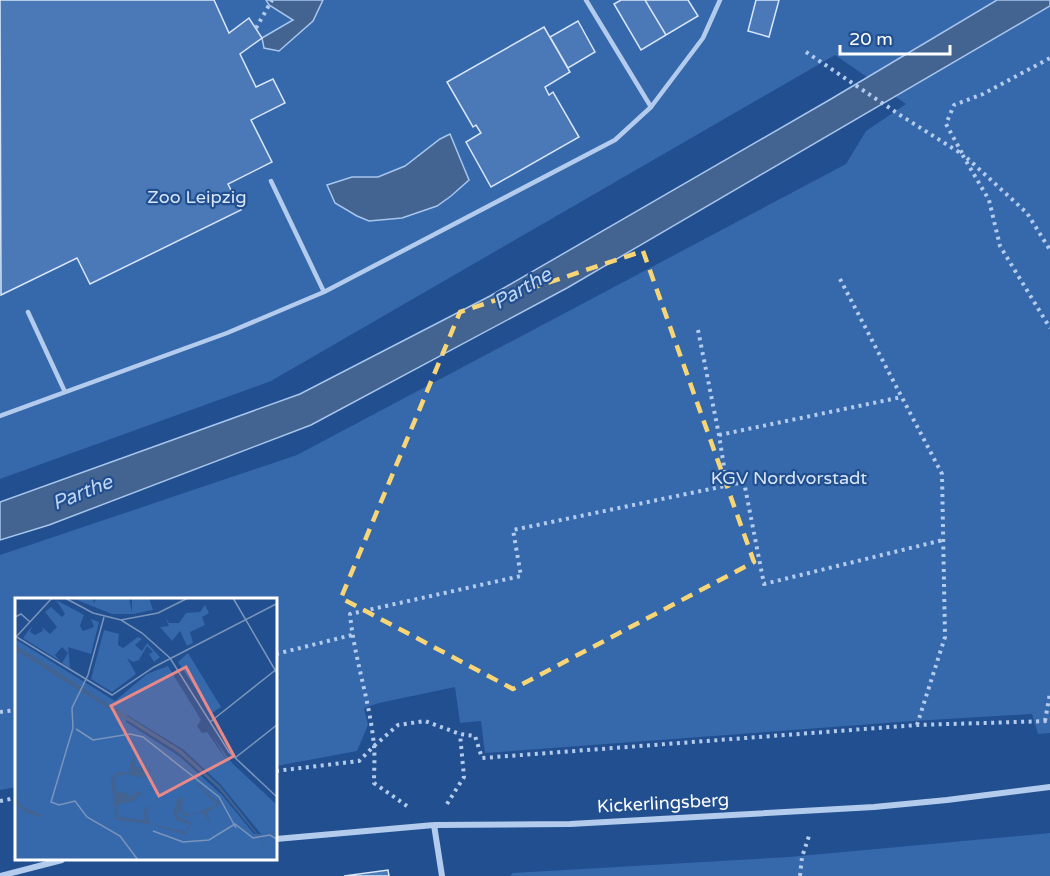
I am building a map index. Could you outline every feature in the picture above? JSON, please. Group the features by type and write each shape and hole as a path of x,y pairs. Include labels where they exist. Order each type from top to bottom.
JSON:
{"street":[{"name":"Kickerlingsberg","path":"278,839 434,825 570,824 874,807 1050,787"},
{"path":"434,825 442,876"},
{"path":"0,876 58,861"}],"lane":[{"path":"586,0 651,107"},
{"path":"0,416 227,333 324,292 615,140 651,107 703,38 720,0"},
{"path":"271,181 324,292"},
{"path":"28,312 65,392"}],"path":[{"path":"256,28 272,0"},
{"path":"806,52 962,154 1027,213 1050,250"},
{"path":"1050,58 983,94 954,105 946,124 989,200 1000,246 1050,328"},
{"path":"840,279 942,474 945,637 917,725"},
{"path":"698,330 727,486"},
{"path":"718,435 902,397"},
{"path":"374,783 374,746 350,614 521,576 513,530 744,482 764,585 943,540"},
{"path":"278,654 352,635"},
{"path":"278,771 359,761 398,725 425,721 460,734 475,736 482,758 917,725 1047,721 1050,693"},
{"path":"0,712 15,710"},
{"path":"460,734 464,777"},
{"path":"0,801 15,798"},
{"path":"800,876 802,857 819,810"}],"highlighted area":[{"path":"643,251 754,562 513,689 341,598 460,312"}],"green space":[{"path":"0,0 1050,0 1050,733 1038,734 1032,714 485,753 481,721 460,723 455,687 364,708 368,725 357,751 278,766 278,598 15,598 15,787 0,790 0,555 297,455 846,164 866,131 906,104 835,55 271,381 0,479"},
{"path":"1050,833 1050,876 510,876 513,873 789,857"}],"water":[{"path":"266,0 323,0 313,21 279,51 264,48 262,38 293,20 269,5"},
{"name":"Parthe","path":"997,0 1050,0 1050,6 567,288 311,425 49,525 0,540 0,502 300,394 490,296 831,99"},
{"path":"450,134 469,180 437,206 402,218 369,221 335,203 327,185 352,177 378,177 405,166"}],"building":[{"path":"0,0 214,0 229,33 249,18 262,38 240,54 256,87 273,79 285,103 251,120 272,162 228,184 241,210 90,284 77,258 1,295"},
{"path":"621,0 645,0 666,35 641,50 614,4"},
{"path":"645,0 688,0 698,16 666,35"},
{"path":"756,0 779,0 769,37 748,31"},
{"path":"578,21 595,52 568,68 550,37"},
{"path":"544,27 570,72 545,87 549,95 553,92 579,137 491,187 466,142 481,133 476,125 473,127 447,82"},
{"path":"388,870 389,876 344,876"}],"park label":[{"name":"Zoo Leipzig","path":"197,197"},
{"name":"KGV Nordvorstadt","path":"789,478"}]}
